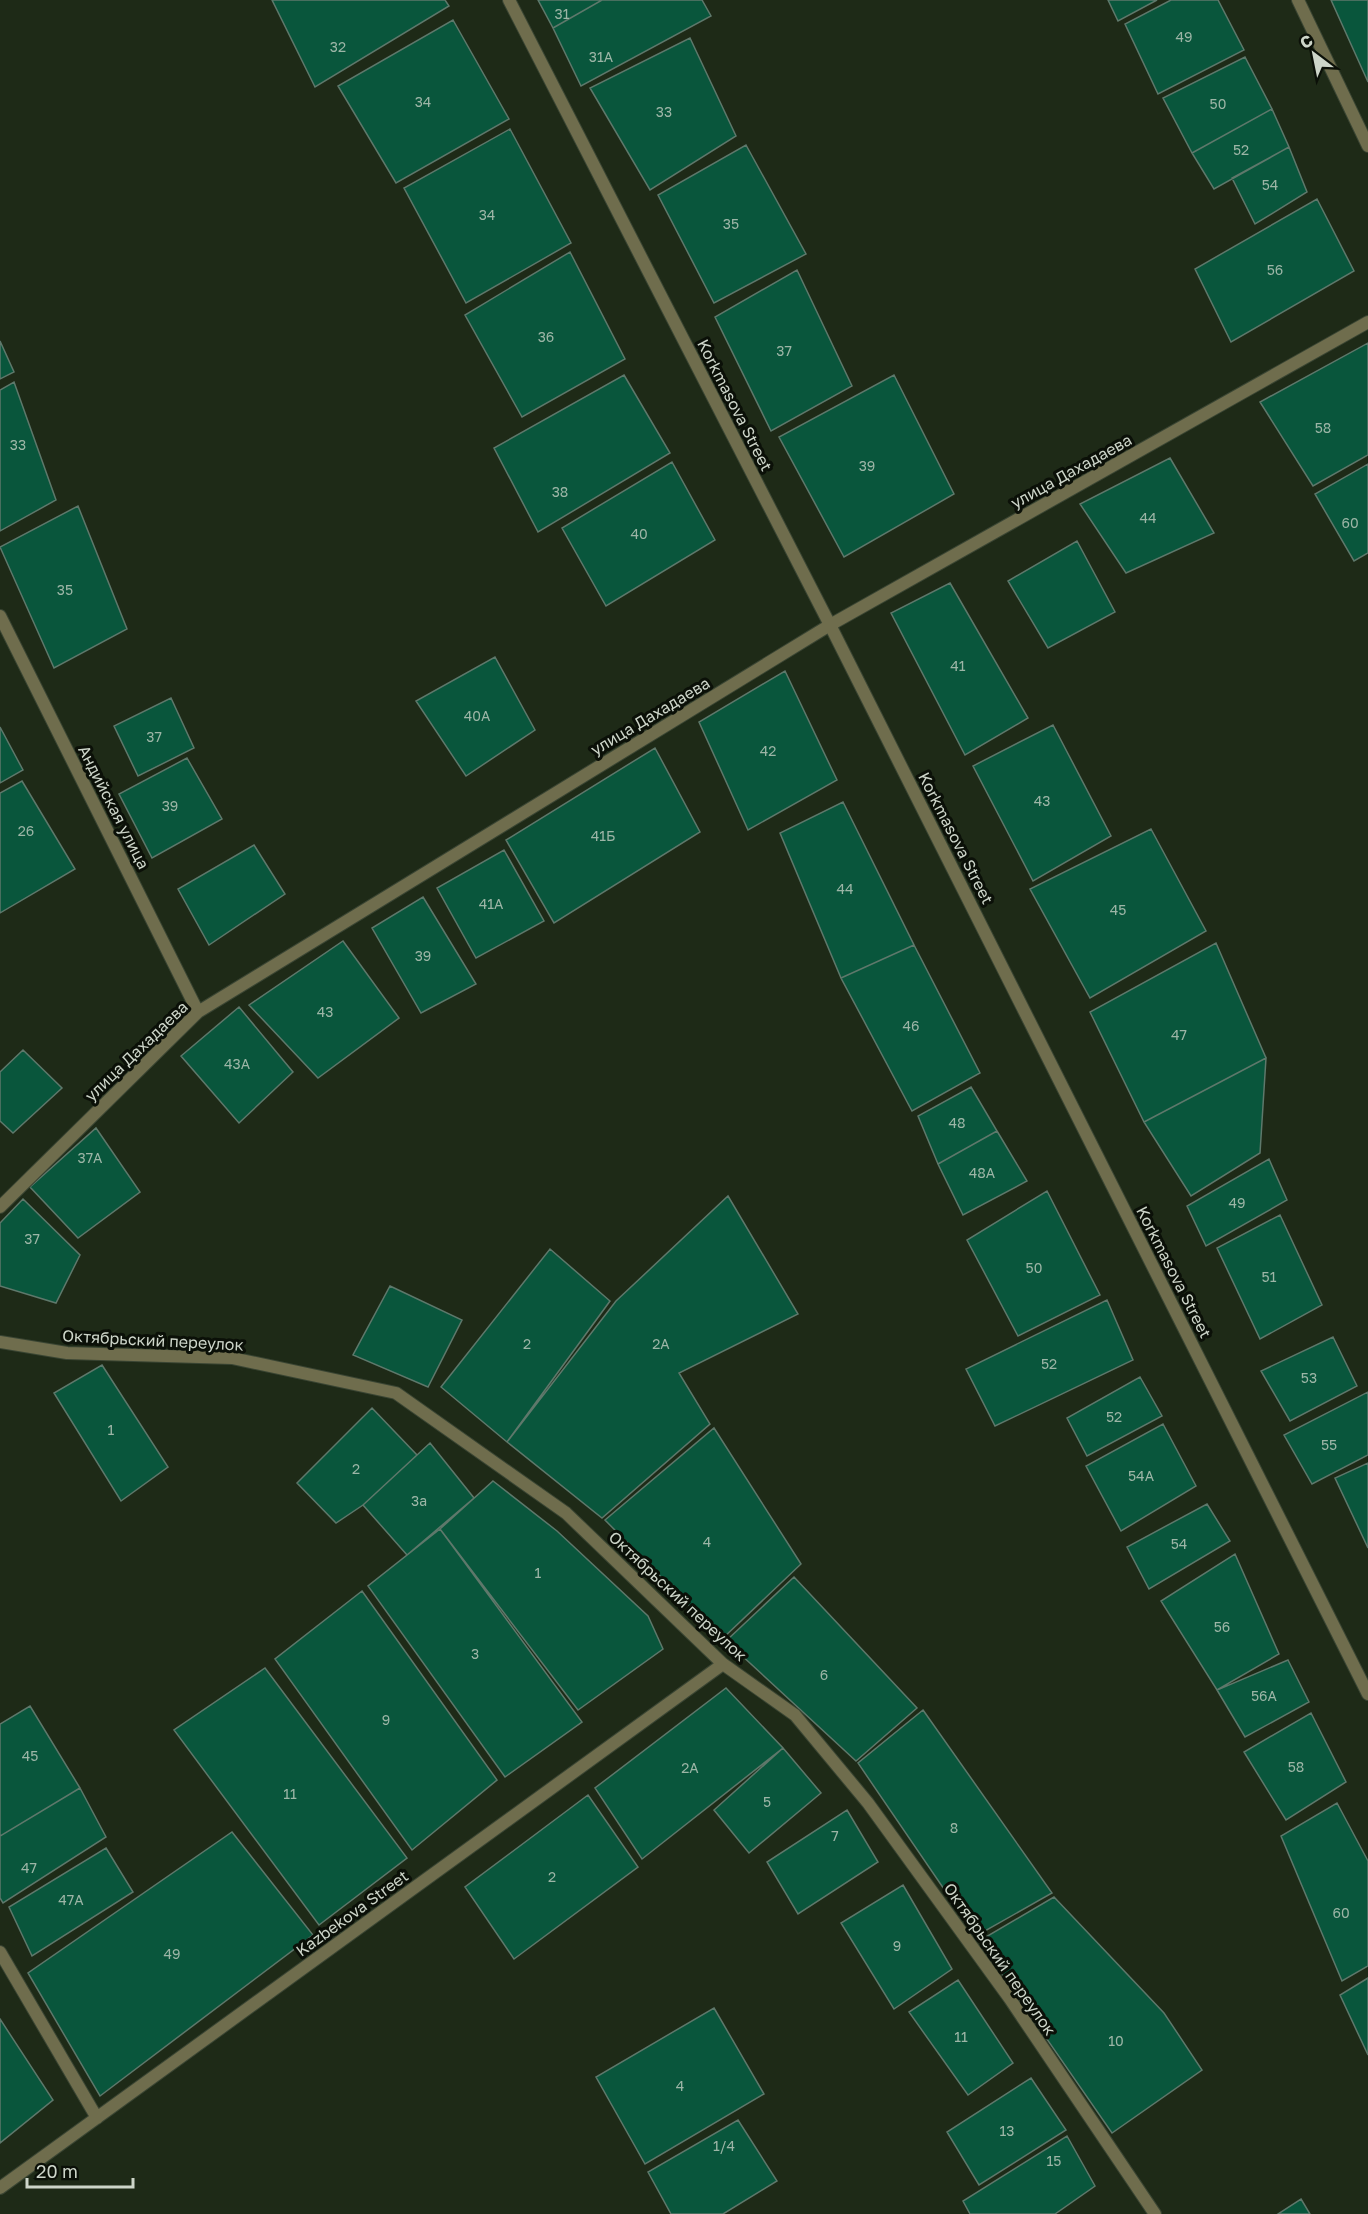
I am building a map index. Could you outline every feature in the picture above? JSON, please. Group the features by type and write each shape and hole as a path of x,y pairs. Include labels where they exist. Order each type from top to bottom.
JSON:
{"street":[{"name":"Korkmasova Street","path":"509,0 830,625 1368,1694"},
{"path":"1298,0 1368,146"},
{"name":"улица Дахадаева","path":"0,1207 198,1012 830,625 1368,322"},
{"name":"Андийская улица","path":"0,616 198,1012"},
{"name":"Октябрьский переулок","path":"0,1342 67,1353 232,1358 396,1394 566,1513 723,1664 795,1715 868,1803 1010,1999 1155,2214"},
{"name":"Kazbekova Street","path":"0,2188 723,1664"},
{"path":"0,1952 97,2118"}],"building":[{"path":"272,0 445,0 449,6 315,87"},
{"path":"538,0 602,0 553,28"},
{"path":"602,0 702,0 711,16 581,86 553,28"},
{"path":"1108,0 1157,0 1118,21"},
{"path":"1171,0 1218,0 1244,50 1158,94 1125,24"},
{"path":"1331,0 1368,0 1368,82"},
{"path":"453,20 509,119 396,183 338,86"},
{"path":"690,38 736,136 650,190 590,88"},
{"path":"1245,57 1272,109 1192,153 1163,98"},
{"path":"1272,109 1289,147 1214,189 1192,153"},
{"path":"510,129 571,243 466,303 404,188"},
{"path":"746,145 806,254 714,303 658,195"},
{"path":"1289,147 1307,192 1255,224 1232,178"},
{"path":"1317,199 1354,271 1231,342 1195,269"},
{"path":"570,252 625,359 522,417 465,315"},
{"path":"797,270 852,386 771,431 715,317"},
{"path":"0,341 14,372 0,379"},
{"path":"1368,343 1368,455 1313,486 1260,402"},
{"path":"624,375 670,453 538,532 494,448"},
{"path":"894,375 954,494 844,557 779,437"},
{"path":"14,382 56,500 0,531 0,390"},
{"path":"1170,458 1214,533 1126,573 1080,504"},
{"path":"672,462 715,540 606,606 562,528"},
{"path":"1368,464 1368,553 1354,561 1315,494"},
{"path":"78,506 127,629 54,668 0,547"},
{"path":"1077,541 1115,612 1048,648 1008,581"},
{"path":"950,583 1028,718 965,755 891,613"},
{"path":"495,657 535,730 466,776 416,701"},
{"path":"785,671 837,780 748,830 699,722"},
{"path":"171,698 194,748 138,776 114,726"},
{"path":"1053,725 1111,836 1033,881 973,766"},
{"path":"0,727 23,770 0,783"},
{"path":"655,748 700,832 554,923 506,840"},
{"path":"187,758 222,819 152,858 119,794"},
{"path":"22,781 75,869 0,913 0,793"},
{"path":"843,802 914,945 841,978 780,833"},
{"path":"1151,829 1206,931 1090,998 1030,889"},
{"path":"254,845 285,894 209,945 178,889"},
{"path":"504,850 544,921 476,958 437,888"},
{"path":"423,897 476,984 421,1013 372,928"},
{"path":"343,941 399,1018 318,1078 249,1005"},
{"path":"1216,943 1266,1058 1144,1122 1090,1012"},
{"path":"914,945 980,1073 912,1111 841,978"},
{"path":"239,1007 293,1072 239,1123 181,1056"},
{"path":"23,1050 62,1088 13,1133 0,1121 0,1072"},
{"path":"1266,1058 1260,1153 1191,1196 1144,1122"},
{"path":"971,1087 997,1131 938,1164 918,1116"},
{"path":"96,1128 140,1192 78,1238 30,1187"},
{"path":"997,1131 1027,1181 963,1215 938,1164"},
{"path":"1269,1159 1287,1200 1206,1246 1187,1206"},
{"path":"1047,1191 1100,1295 1018,1336 967,1240"},
{"path":"728,1196 798,1314 679,1373 710,1424 602,1518 507,1442 616,1301"},
{"path":"23,1199 80,1255 56,1303 0,1286 0,1223"},
{"path":"1280,1215 1322,1305 1260,1339 1217,1248"},
{"path":"550,1249 610,1301 507,1442 441,1387"},
{"path":"390,1286 462,1320 428,1387 353,1355"},
{"path":"1107,1300 1133,1360 995,1426 966,1369"},
{"path":"1333,1337 1357,1386 1290,1421 1261,1371"},
{"path":"102,1365 168,1467 121,1501 54,1393"},
{"path":"1140,1377 1162,1416 1087,1456 1067,1418"},
{"path":"1368,1392 1368,1455 1312,1484 1284,1435"},
{"path":"372,1408 417,1455 363,1505 336,1523 297,1483"},
{"path":"1163,1424 1196,1486 1121,1531 1086,1466"},
{"path":"714,1428 801,1564 722,1639 605,1520"},
{"path":"430,1443 474,1498 407,1555 363,1505"},
{"path":"1368,1463 1368,1548 1335,1478"},
{"path":"493,1481 557,1531 648,1616 663,1649 578,1710 440,1529"},
{"path":"1207,1504 1230,1541 1149,1589 1127,1547"},
{"path":"440,1529 582,1722 505,1777 368,1586"},
{"path":"1235,1554 1279,1654 1217,1690 1161,1601"},
{"path":"794,1577 917,1708 856,1761 726,1641"},
{"path":"362,1591 497,1780 412,1850 275,1659"},
{"path":"1288,1660 1309,1702 1245,1737 1217,1690"},
{"path":"265,1668 407,1858 319,1925 174,1730"},
{"path":"726,1688 783,1748 642,1859 595,1788"},
{"path":"30,1706 80,1788 0,1836 0,1724"},
{"path":"923,1710 1052,1893 976,1936 858,1763"},
{"path":"1311,1713 1346,1782 1286,1820 1244,1752"},
{"path":"783,1748 821,1793 749,1853 714,1810"},
{"path":"80,1788 106,1837 3,1903 0,1898 0,1836"},
{"path":"588,1795 638,1867 514,1959 465,1887"},
{"path":"1337,1803 1368,1861 1368,1966 1342,1981 1281,1836"},
{"path":"847,1810 878,1862 798,1914 767,1862"},
{"path":"232,1832 313,1935 100,2096 28,1973"},
{"path":"106,1848 133,1892 32,1956 9,1907"},
{"path":"903,1885 952,1969 894,2009 841,1923"},
{"path":"1054,1897 1164,2013 1202,2070 1112,2133 979,1941"},
{"path":"1368,1978 1368,2055 1340,1995"},
{"path":"958,1980 1013,2063 968,2095 909,2012"},
{"path":"714,2008 764,2094 645,2164 596,2077"},
{"path":"0,2019 53,2100 0,2143"},
{"path":"1031,2078 1066,2130 979,2185 947,2132"},
{"path":"738,2120 777,2181 723,2214 671,2214 648,2172"},
{"path":"1067,2136 1095,2186 1055,2214 970,2214 963,2201"},
{"path":"1301,2199 1310,2214 1278,2214"}]}
